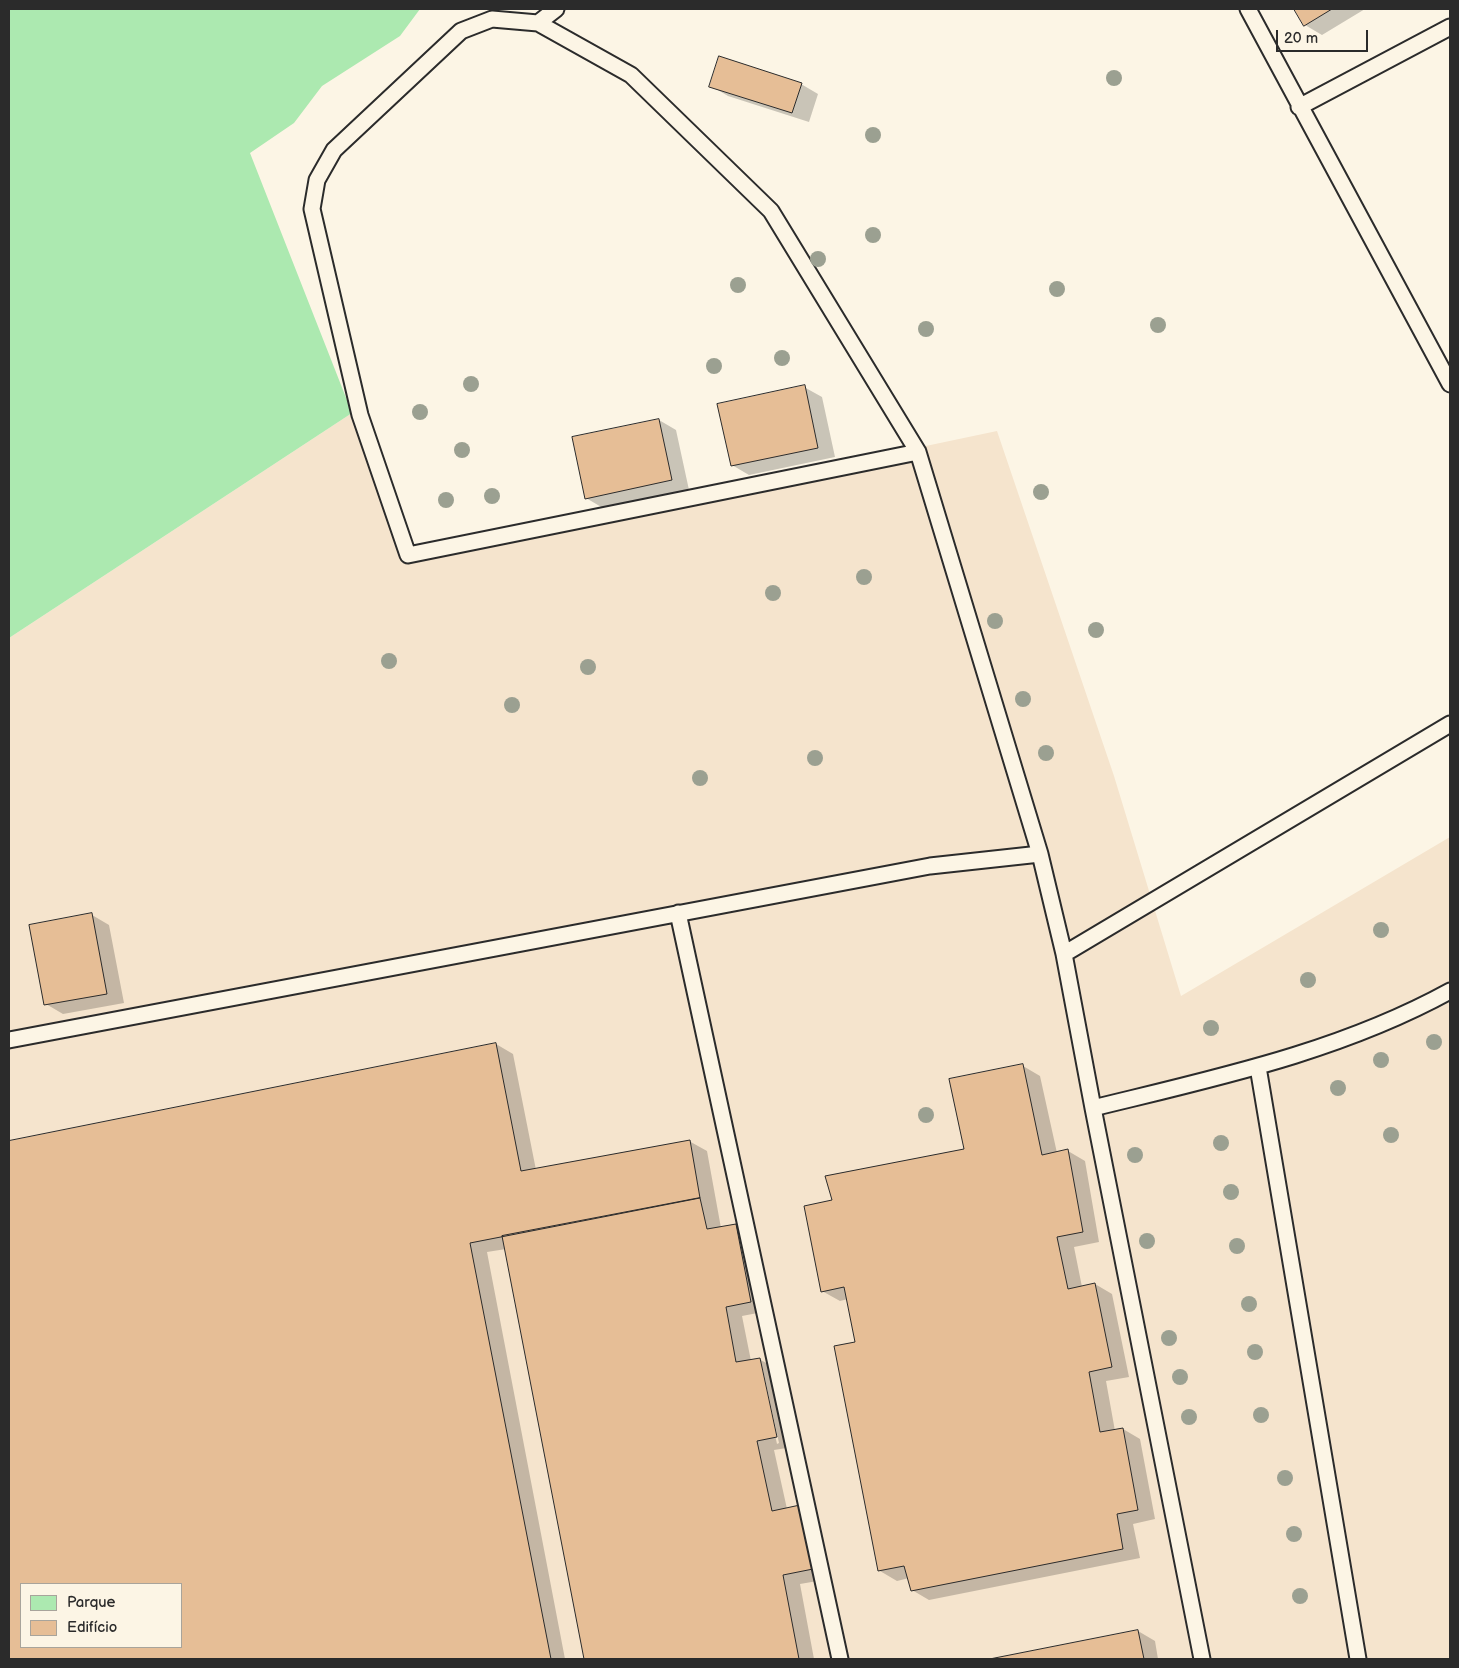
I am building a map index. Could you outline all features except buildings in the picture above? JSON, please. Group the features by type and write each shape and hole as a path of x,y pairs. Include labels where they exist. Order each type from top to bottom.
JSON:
{"lane":[{"path":"538,23 556,9"},
{"path":"1248,9 1450,384"},
{"path":"918,452 408,555 360,415 312,208 317,180 334,150 461,31 492,19 538,23 631,75 771,210 918,452 1040,854 1064,954 1092,1108 1202,1659"},
{"path":"1300,107 1450,27"},
{"path":"1064,954 1450,724"},
{"path":"9,1040 930,866 1040,854"},
{"path":"678,913 840,1659"},
{"path":"1092,1108 1258,1068 1315,1049 1416,1010 1450,991"},
{"path":"1258,1068 1358,1659"}],"shaded area":[{"path":"352,413 408,555 997,431 1114,776 1181,996 1450,837 1450,1659 9,1659 9,638"}],"green space":[{"path":"9,9 420,9 400,36 322,86 294,123 250,153 352,413 9,638"}]}
